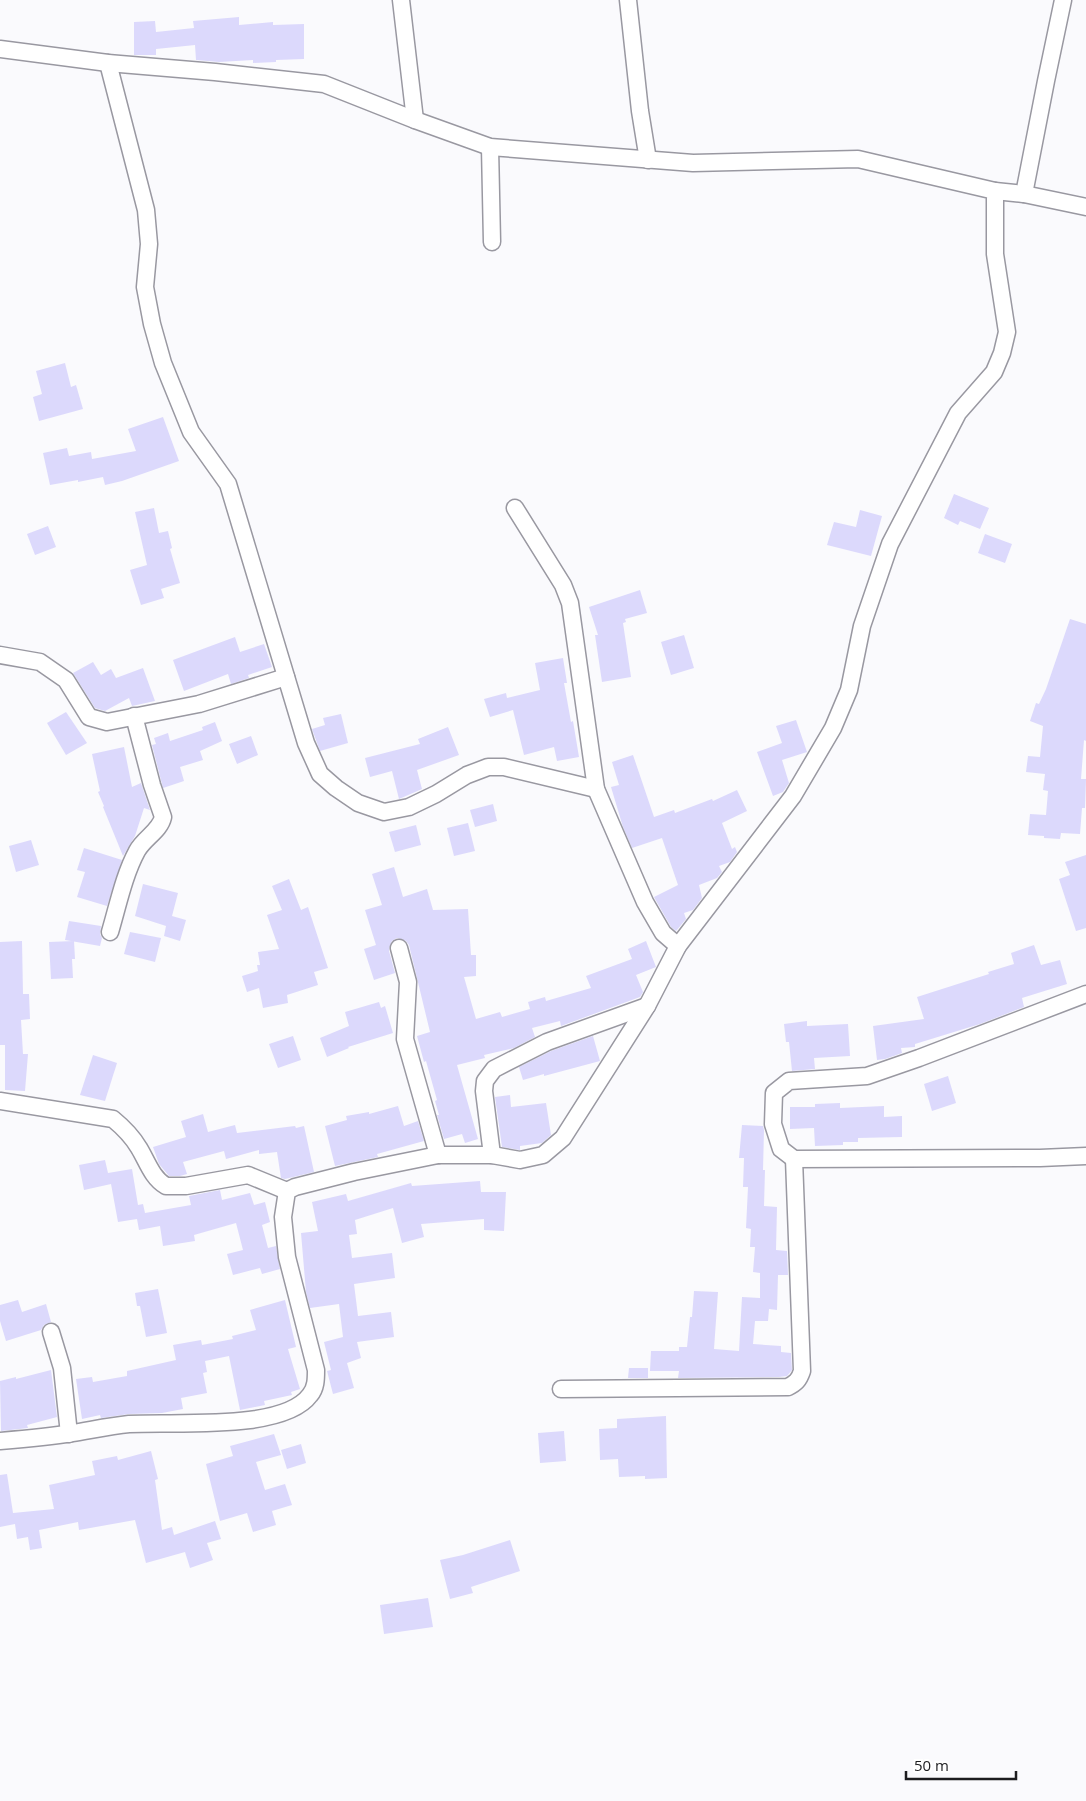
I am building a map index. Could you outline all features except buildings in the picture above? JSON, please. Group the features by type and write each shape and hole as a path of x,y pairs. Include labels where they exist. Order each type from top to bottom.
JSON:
{"street":[{"path":"401,0 415,120"},
{"path":"628,0 640,111 648,160"},
{"path":"1024,194 1064,0"},
{"path":"0,48 108,62 324,84 490,147 693,163 858,159 995,191 1024,194 1086,207"},
{"path":"108,62 146,210 148,244 145,287 152,324 163,363 191,432 228,484 306,743 320,774 358,803 384,812 409,807 436,794 467,775 488,767 504,767 596,789"},
{"path":"490,147 492,242"},
{"path":"0,1101 113,1119 127,1130 157,1180 166,1186 186,1186 248,1176 287,1191 295,1187 354,1172 438,1155 492,1156 520,1160 543,1154 564,1138 647,1006 678,946 793,796 833,728 849,690 862,626 890,544 958,413 994,372 1002,353 1007,332 995,254 995,191"},
{"path":"515,508 562,585 570,603 596,789 645,902 663,934 678,946"},
{"path":"0,656 40,662 66,680 89,717 107,722 199,704 286,676"},
{"path":"110,932 125,881 138,850 156,830 163,817 152,785 134,716"},
{"path":"399,948 408,982 405,1039 438,1155"},
{"path":"1086,994 867,1076 789,1081 774,1093 772,1124 781,1150 794,1158 1040,1158 1086,1156"},
{"path":"492,1156 484,1091 485,1081 494,1069 547,1042 647,1006"},
{"path":"561,1389 788,1387 796,1383 800,1379 802,1371 794,1158"},
{"path":"0,1442 69,1434 129,1424 196,1424 257,1419 280,1414 300,1405 310,1395 316,1384 316,1370 287,1256 283,1217 287,1191"},
{"path":"52,1332 62,1368 69,1434"}]}
